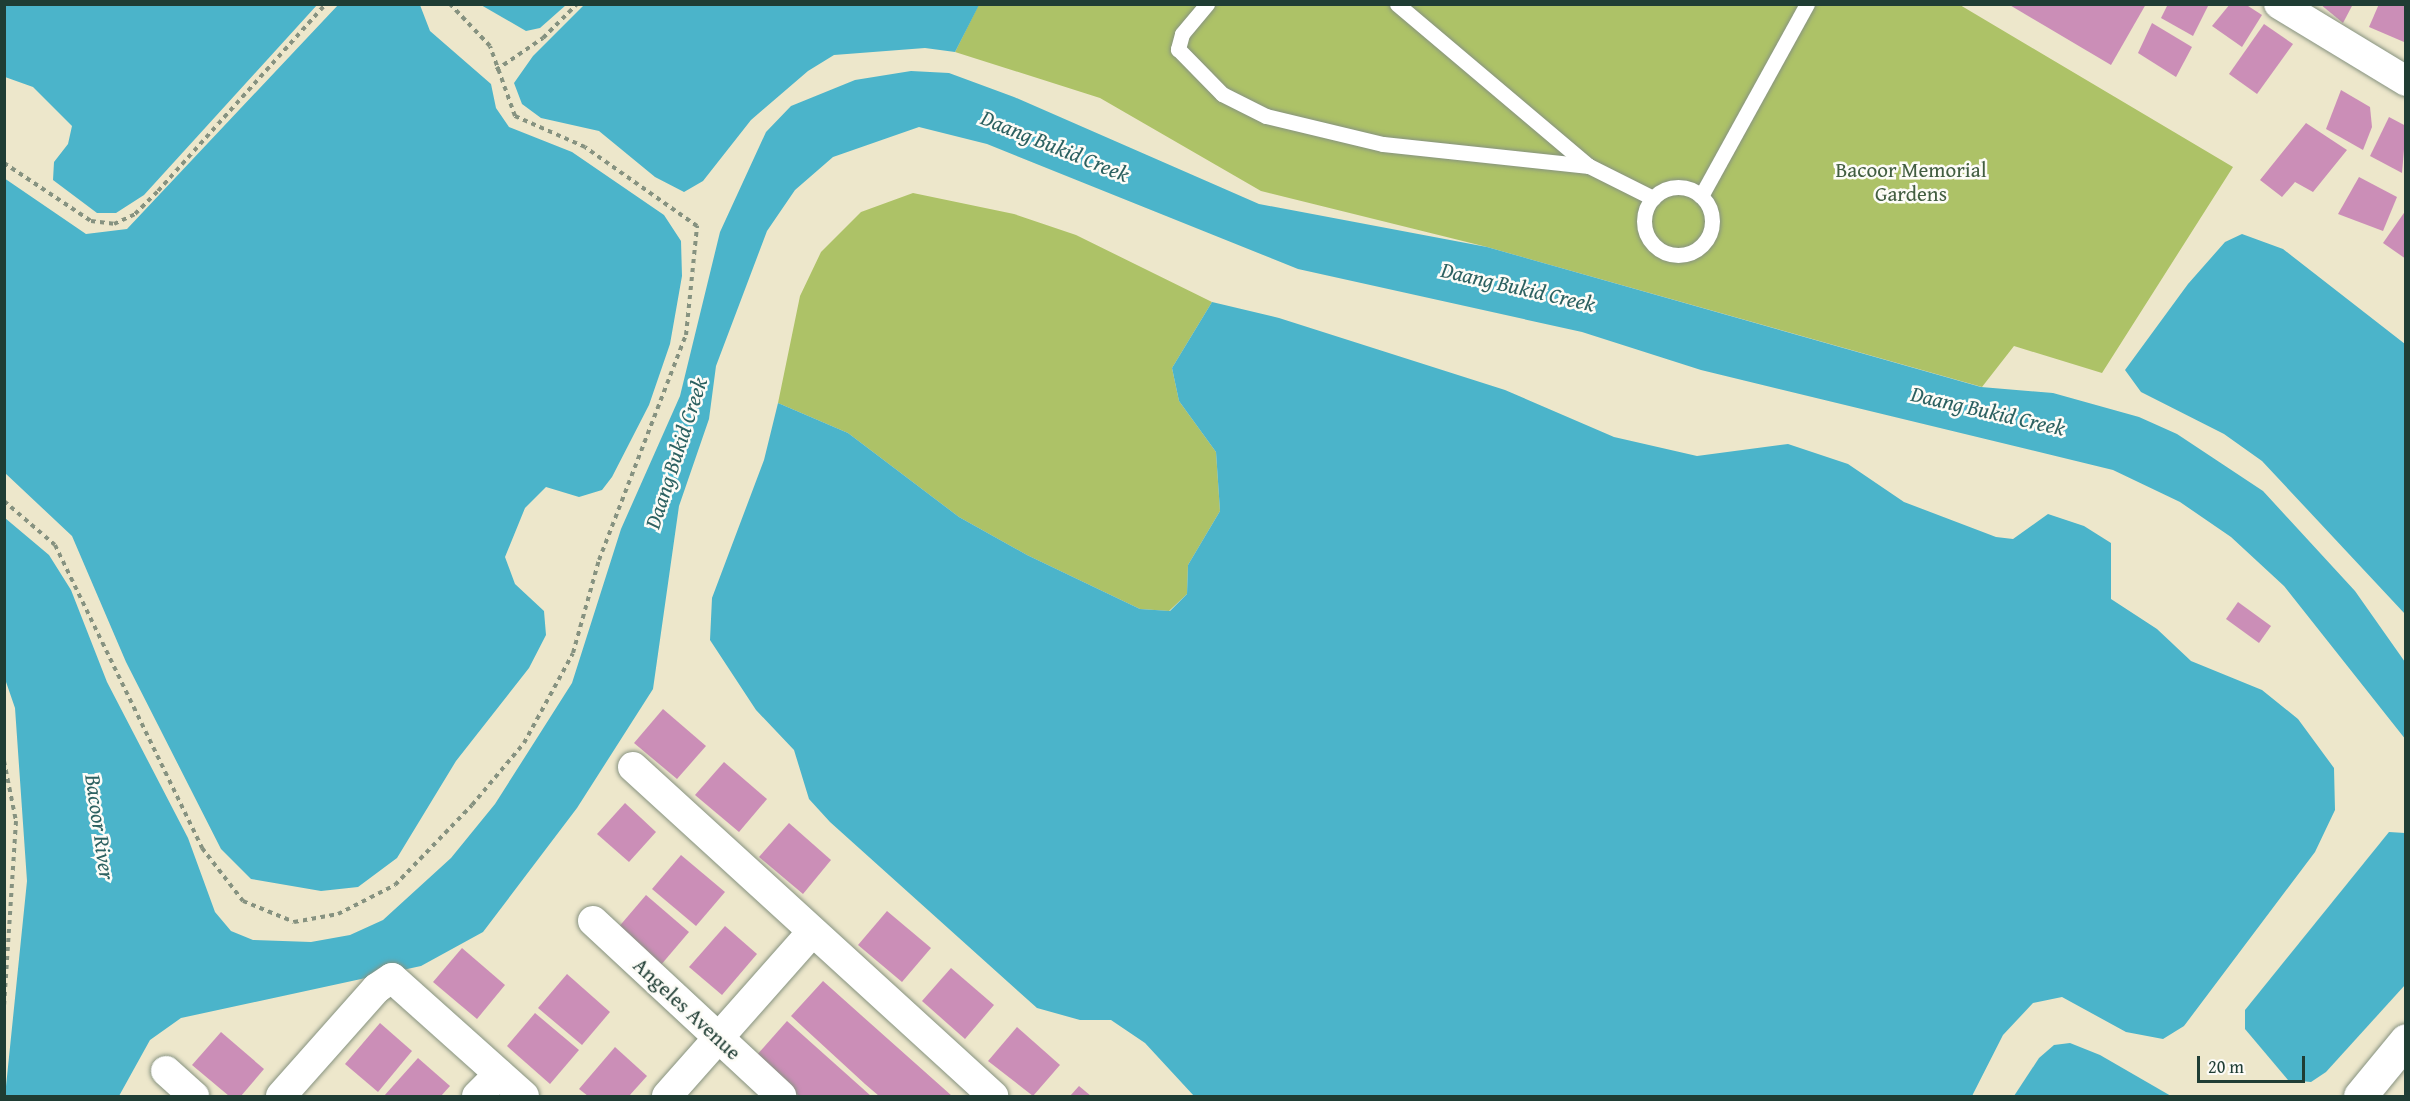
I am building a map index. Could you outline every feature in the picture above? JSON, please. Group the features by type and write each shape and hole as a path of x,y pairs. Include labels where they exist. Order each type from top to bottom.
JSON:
{"street":[{"path":"2279,4 2406,81"},
{"path":"633,766 993,1096"},
{"name":"Angeles Avenue","path":"593,921 781,1096"},
{"path":"667,1096 812,932"},
{"path":"281,1096 377,988 392,978 524,1096"},
{"path":"2360,1096 2406,1040"},
{"path":"166,1071 194,1096"},
{"path":"477,1096 499,1074"}],"lane":[{"path":"1207,4 1182,34 1179,49 1222,94 1266,116 1383,144 1589,166"},
{"path":"1397,4 1589,166 1653,198"},
{"path":"1701,196 1808,4"},
{"path":"1668,188 1686,188 1701,196 1713,220 1710,233 1698,249 1680,256 1661,250 1647,236 1646,209 1653,198 1668,188"}],"path":[{"path":"4,163 91,221 114,224 135,214 326,4"},
{"path":"4,501 56,545 202,848 243,901 294,922 338,914 395,885 524,743 573,653 599,560 686,335 698,258 698,226 585,147 515,116 496,70 490,46 450,4"},
{"path":"496,70 543,38 577,4"},
{"path":"4,761 16,820 4,1005"},
{"path":"4,915 10,917"}],"green space":[{"name":"Bacoor Memorial Gardens","path":"979,4 1960,5 2233,167 2102,373 2014,346 1982,387 1487,247 1261,191 1100,98 955,52"},
{"path":"913,193 1014,214 1076,235 1212,302 1172,368 1179,401 1216,452 1220,511 1188,565 1187,594 1169,611 1140,609 1027,555 959,517 848,433 778,403 800,296 821,252 861,212"}],"water":[{"path":"5,4 317,5 144,195 116,213 97,213 53,180 54,162 68,144 72,126 33,87 5,77"},
{"path":"339,4 420,5 430,31 491,84 496,108 509,127 572,152 664,215 681,241 682,276 670,344 649,405 612,477 602,490 579,497 546,487 525,508 505,557 515,584 544,611 546,635 529,668 456,761 397,858 358,887 321,891 251,879 221,849 126,662 72,536 5,473 4,178 86,234 127,229"},
{"path":"585,4 979,5 955,52 925,48 834,55 808,71 751,120 703,181 684,192 655,177 599,131 541,118 522,104 514,83 533,56"},
{"path":"481,5 566,5 540,28 526,31"},
{"path":"911,71 949,73 1014,97 1259,204 1487,247 1981,387 2053,393 2139,417 2177,434 2263,491 2355,591 2405,662 2406,740 2284,586 2231,537 2180,502 2113,470 1701,370 1582,332 1298,269 987,144 919,127 833,157 795,190 767,231 716,366 709,419 679,506 653,689 577,808 483,932 421,966 181,1018 150,1040 119,1096 5,1096 27,881 15,708 5,679 5,518 49,555 71,590 107,682 188,838 215,912 231,931 253,940 311,942 350,935 383,920 451,858 495,804 572,683 621,529 680,396 720,232 766,132 791,106 855,80"},
{"path":"2242,234 2283,249 2405,344 2405,614 2262,461 2224,434 2141,392 2125,370 2188,284 2225,242"},
{"path":"1212,302 1279,318 1505,390 1614,437 1697,456 1788,444 1848,464 1904,502 1996,537 2013,539 2048,514 2084,526 2111,543 2111,599 2157,629 2191,661 2262,690 2298,719 2334,768 2335,810 2315,852 2184,1026 2163,1039 2126,1032 2062,997 2033,1003 2003,1035 1972,1096 1194,1096 1145,1043 1111,1020 1080,1020 1037,1008 830,822 809,799 794,750 756,710 710,640 712,598 764,460 778,403 848,433 959,517 1027,555 1140,609 1170,611 1187,594 1188,565 1220,511 1216,452 1179,401 1172,368"},
{"path":"2389,832 2405,833 2405,985 2326,1072 2311,1082 2288,1080 2245,1029 2245,1010"},
{"path":"2070,1043 2100,1055 2171,1096 2014,1096 2039,1058 2054,1045"}],"building":[{"path":"2008,4 2146,4 2111,65"},
{"path":"2168,4 2209,4 2193,36 2161,18"},
{"path":"2230,4 2245,4 2262,15 2242,47 2212,26"},
{"path":"2320,4 2353,4 2343,23"},
{"path":"2379,4 2406,4 2404,42 2369,27"},
{"path":"2152,23 2192,47 2176,77 2138,53"},
{"path":"2264,24 2293,44 2257,94 2229,74"},
{"path":"2341,90 2370,107 2372,127 2363,150 2326,129"},
{"path":"2389,117 2406,126 2402,173 2370,156"},
{"path":"2306,123 2347,150 2313,192 2295,182 2282,197 2260,180"},
{"path":"2359,177 2397,197 2383,231 2338,214"},
{"path":"2406,210 2406,259 2383,243"},
{"path":"2238,602 2271,626 2259,643 2226,619"},
{"path":"663,709 706,746 677,779 634,743"},
{"path":"724,762 767,799 739,832 695,795"},
{"path":"625,803 656,832 629,862 597,834"},
{"path":"789,823 831,860 803,894 759,857"},
{"path":"681,855 725,892 696,926 652,889"},
{"path":"646,895 689,932 660,966 617,929"},
{"path":"887,911 931,948 902,982 858,945"},
{"path":"725,926 757,954 722,995 689,967"},
{"path":"462,948 505,985 477,1019 433,982"},
{"path":"951,968 994,1005 965,1039 922,1001"},
{"path":"567,974 610,1012 582,1045 538,1008"},
{"path":"823,981 952,1096 879,1096 865,1084 791,1016"},
{"path":"535,1013 579,1050 550,1084 507,1046"},
{"path":"787,1021 871,1096 799,1096 755,1057"},
{"path":"380,1023 412,1051 378,1092 345,1064"},
{"path":"1017,1027 1060,1065 1033,1096 988,1061"},
{"path":"221,1032 264,1069 241,1096 229,1096 192,1065"},
{"path":"615,1047 647,1076 629,1096 588,1096 579,1089"},
{"path":"418,1058 450,1086 441,1096 384,1096"},
{"path":"1079,1086 1091,1096 1070,1096"}],"water label":[{"name":"Daang Bukid Creek","path":"1055,146"},
{"name":"Daang Bukid Creek","path":"1518,287"},
{"name":"Daang Bukid Creek","path":"1988,411"},
{"name":"Daang Bukid Creek","path":"676,453"},
{"name":"Bacoor River","path":"100,827"}]}
